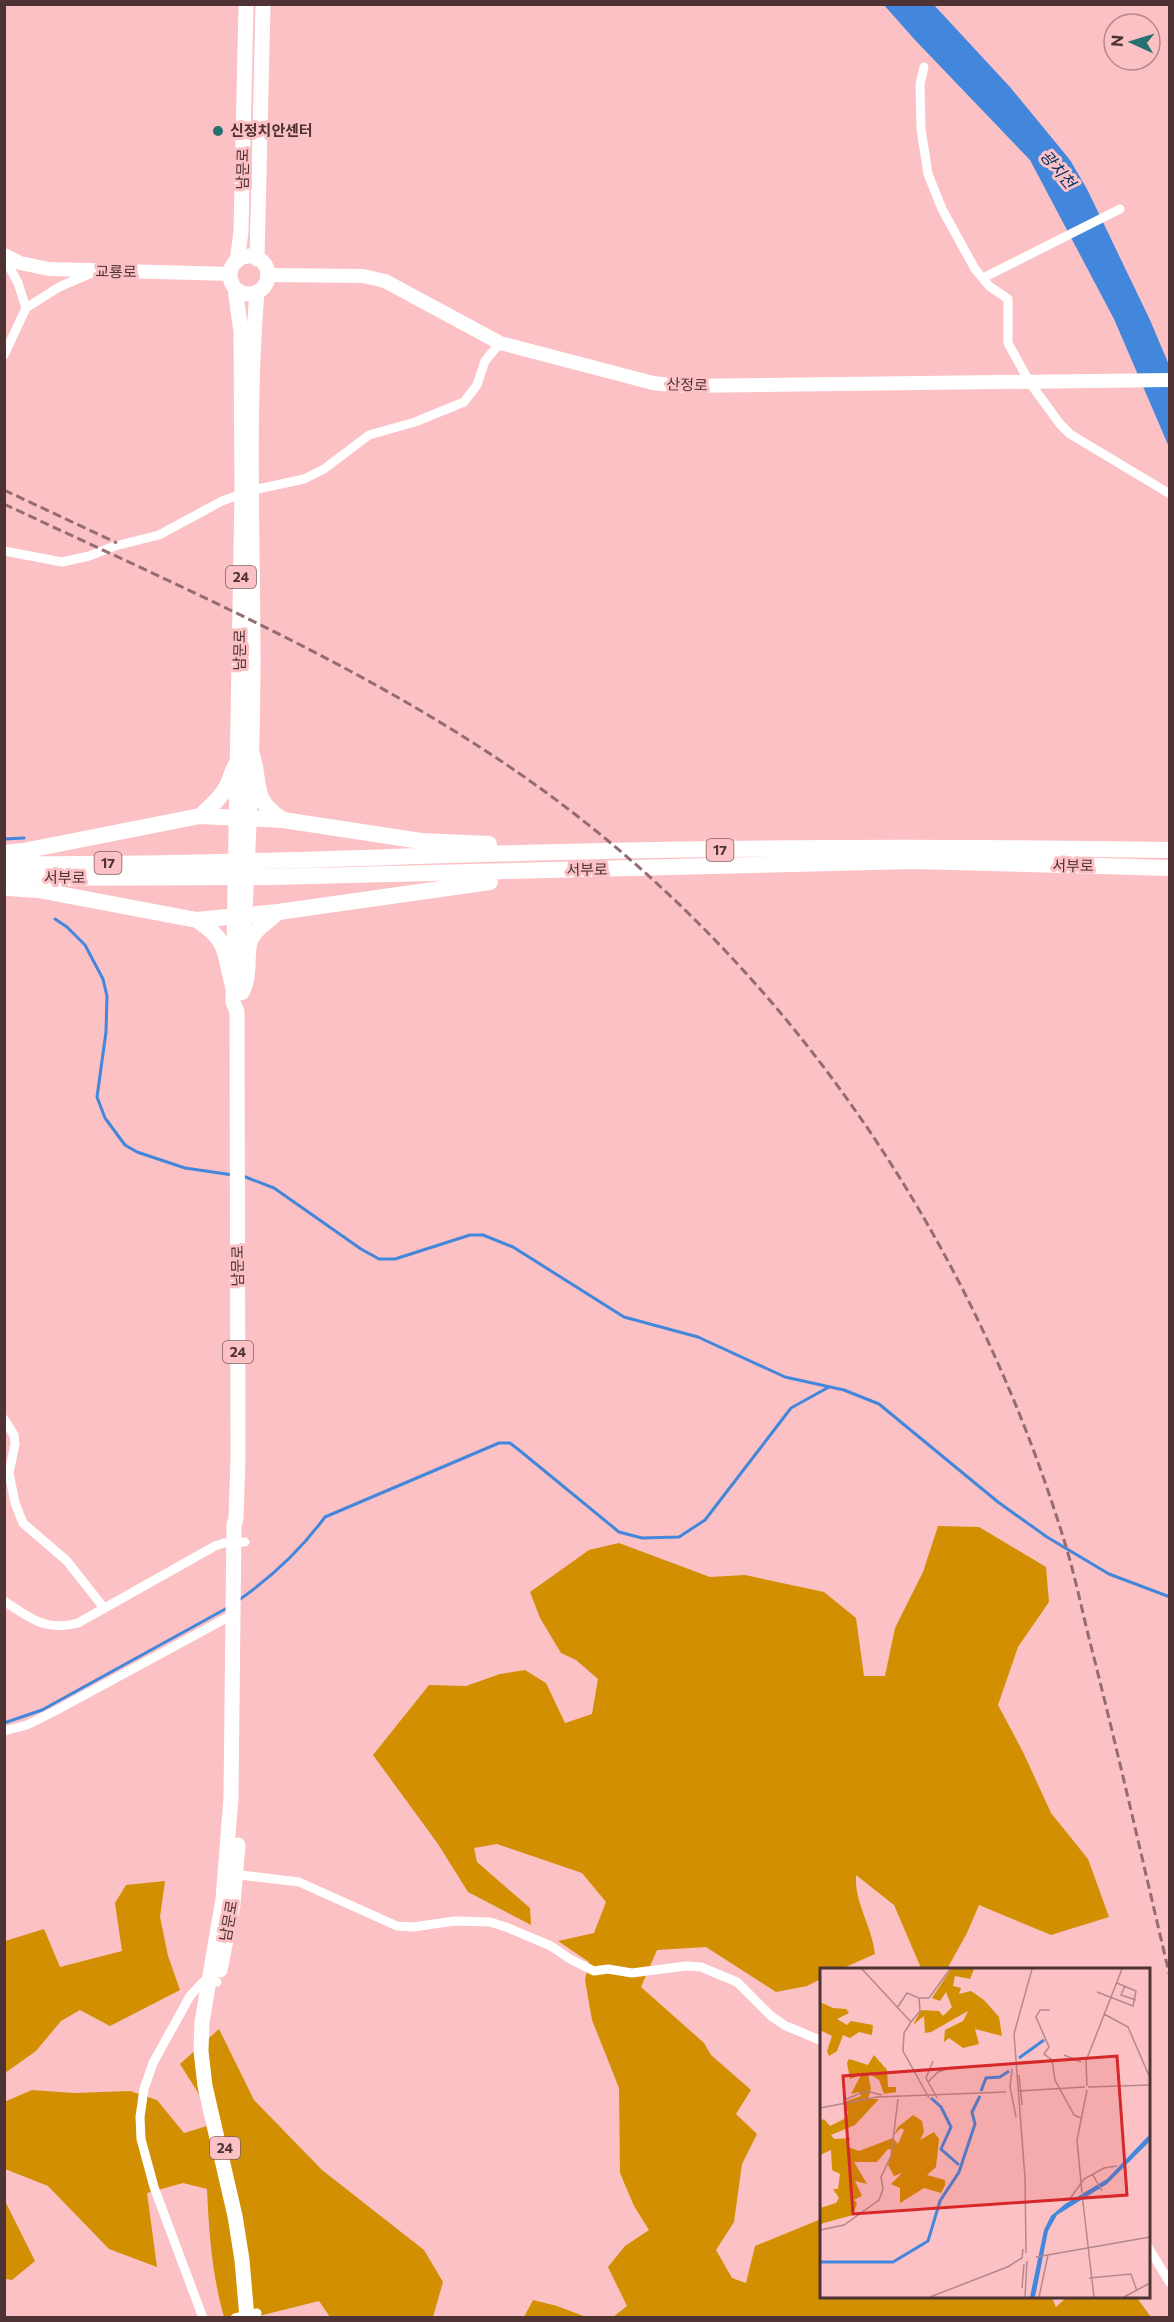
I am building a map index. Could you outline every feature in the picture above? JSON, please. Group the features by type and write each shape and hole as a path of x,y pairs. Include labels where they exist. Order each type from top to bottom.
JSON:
{"highway":[{"path":"200,816 217,800 227,785 231,771 244,759 257,771 256,790 262,802 270,812 283,819"},
{"path":"4,853 200,816 283,819 421,841 604,851"},
{"name":"서부로","path":"4,878 210,870 270,860 604,851 969,847 1170,850"},
{"name":"서부로","path":"4,864 210,870 271,877 913,861 1170,868"},
{"path":"4,887 49,892 197,920 278,912 468,884 606,869"},
{"path":"197,920 212,930 222,942 238,990 247,982 249,943 255,932 278,912"}],"main road":[{"name":"남문로","path":"246,4 250,154 257,259"},
{"name":"남문로","path":"247,492 241,332 234,274 242,232 262,4"},
{"path":"257,292 245,294 234,274 248,257 257,259 264,265 267,275"},
{"name":"남문로","path":"249,2316 246,2239 210,2079 208,2038 212,1982 228,1934 231,1874 240,1795 236,1604 239,1542 234,1524 236,1519 238,1335 237,1012 233,1002 238,990 244,759 247,492 254,334 257,292 266,284 267,275"}],"street":[{"path":"924,67 920,84 921,129 928,174 942,209 975,269 983,279 1008,299 1008,343 1030,383 1051,413 1070,434 1170,494"},
{"path":"983,279 1117,211"},
{"path":"4,256 18,283 26,308"},
{"name":"교룡로","path":"4,256 20,263 49,269 234,274"},
{"path":"4,355 26,308 60,287 95,272"},
{"name":"산정로","path":"267,275 363,276 385,280 500,343 652,383 679,386 1170,380"},
{"path":"4,551 62,562 89,556 114,546 159,535 222,501 247,492 304,479 324,469 369,435 415,422 464,402 477,385 485,362 500,343"},
{"path":"4,1419 14,1436 15,1444 9,1473 15,1503 23,1523 67,1561 104,1608"},
{"path":"4,1601 38,1622 53,1626 78,1623 215,1546 239,1542"},
{"path":"4,1731 27,1725 55,1711 236,1604"},
{"path":"231,1874 299,1882 397,1926 413,1927 474,1920 506,1927 551,1946 594,1971 608,1969 632,1973 686,1966 701,1967 738,1982 771,2016 786,2026 820,2041"},
{"path":"203,2318 152,2180 141,2139 140,2117 144,2089 153,2064 197,1986 212,1982"},
{"path":"1150,2249 1170,2283"}],"shaded area":[{"path":"938,1526 979,1527 1046,1567 1049,1602 1018,1647 998,1705 1051,1813 1088,1859 1109,1917 1051,1935 979,1905 948,1968 921,1968 894,1905 856,1875 860,1904 875,1954 843,1968 820,1968 820,1980 807,1986 776,1992 706,1947 657,1950 641,1987 704,2043 711,2055 751,2090 736,2114 757,2134 742,2164 734,2222 716,2250 732,2278 746,2283 755,2246 820,2219 820,2298 1052,2298 1056,2307 1066,2298 1137,2298 1151,2317 613,2317 627,2306 608,2267 625,2246 649,2230 634,2206 620,2173 619,2088 592,2020 585,1980 589,1962 558,1941 594,1933 606,1902 582,1873 497,1844 474,1848 477,1862 530,1908 531,1925 468,1892 438,1844 373,1755 429,1685 466,1686 500,1674 525,1670 546,1683 565,1723 592,1714 598,1679 576,1660 561,1653 540,1618 530,1592 589,1550 619,1543 710,1577 745,1575 824,1592 856,1618 864,1676 885,1676 895,1628 923,1572"},
{"path":"165,1881 160,1917 168,1956 180,1990 110,2026 80,2010 61,2021 36,2051 5,2073 5,1941 44,1929 60,1967 122,1951 115,1903 126,1885"},
{"path":"219,2029 254,2100 322,2170 424,2250 443,2282 433,2317 330,2317 319,2301 255,2317 224,2317 212,2254 207,2189 183,2183 147,2193 157,2267 109,2249 48,2186 5,2169 4,2102 32,2090 74,2093 130,2091 157,2100 184,2133 217,2123 180,2064"},
{"path":"4,2199 35,2261 12,2280 5,2279"},
{"path":"533,2300 557,2306 586,2317 524,2317"}],"water":[{"name":"광치천","path":"884,5 934,5 1010,87 1070,160 1087,189 1169,365 1169,447 1114,319 1030,160"}],"waterway":[{"path":"4,839 24,838"},
{"path":"55,919 67,927 85,945 103,979 107,996 106,1032 97,1097 105,1118 125,1145 137,1152 185,1168 233,1175"},
{"path":"243,1176 274,1188 379,1259 395,1259 470,1235 483,1235 513,1247 624,1317 698,1337 785,1377 844,1390 879,1404 998,1502 1047,1537 1109,1574 1170,1597"},
{"path":"239,1600 285,1562 325,1517 499,1443 510,1443 619,1532 642,1538 679,1537 705,1520 791,1408 829,1387"},
{"path":"4,1723 42,1710 229,1607"}],"railway":[{"path":"4,490 117,543"},
{"path":"4,504 320,655 382,688 501,761 600,834 691,915 774,1005 849,1101 916,1204 974,1312 1023,1424 1072,1566 1170,1977"}],"place":[{"name":"신정치안센터","path":"218,131"}]}
